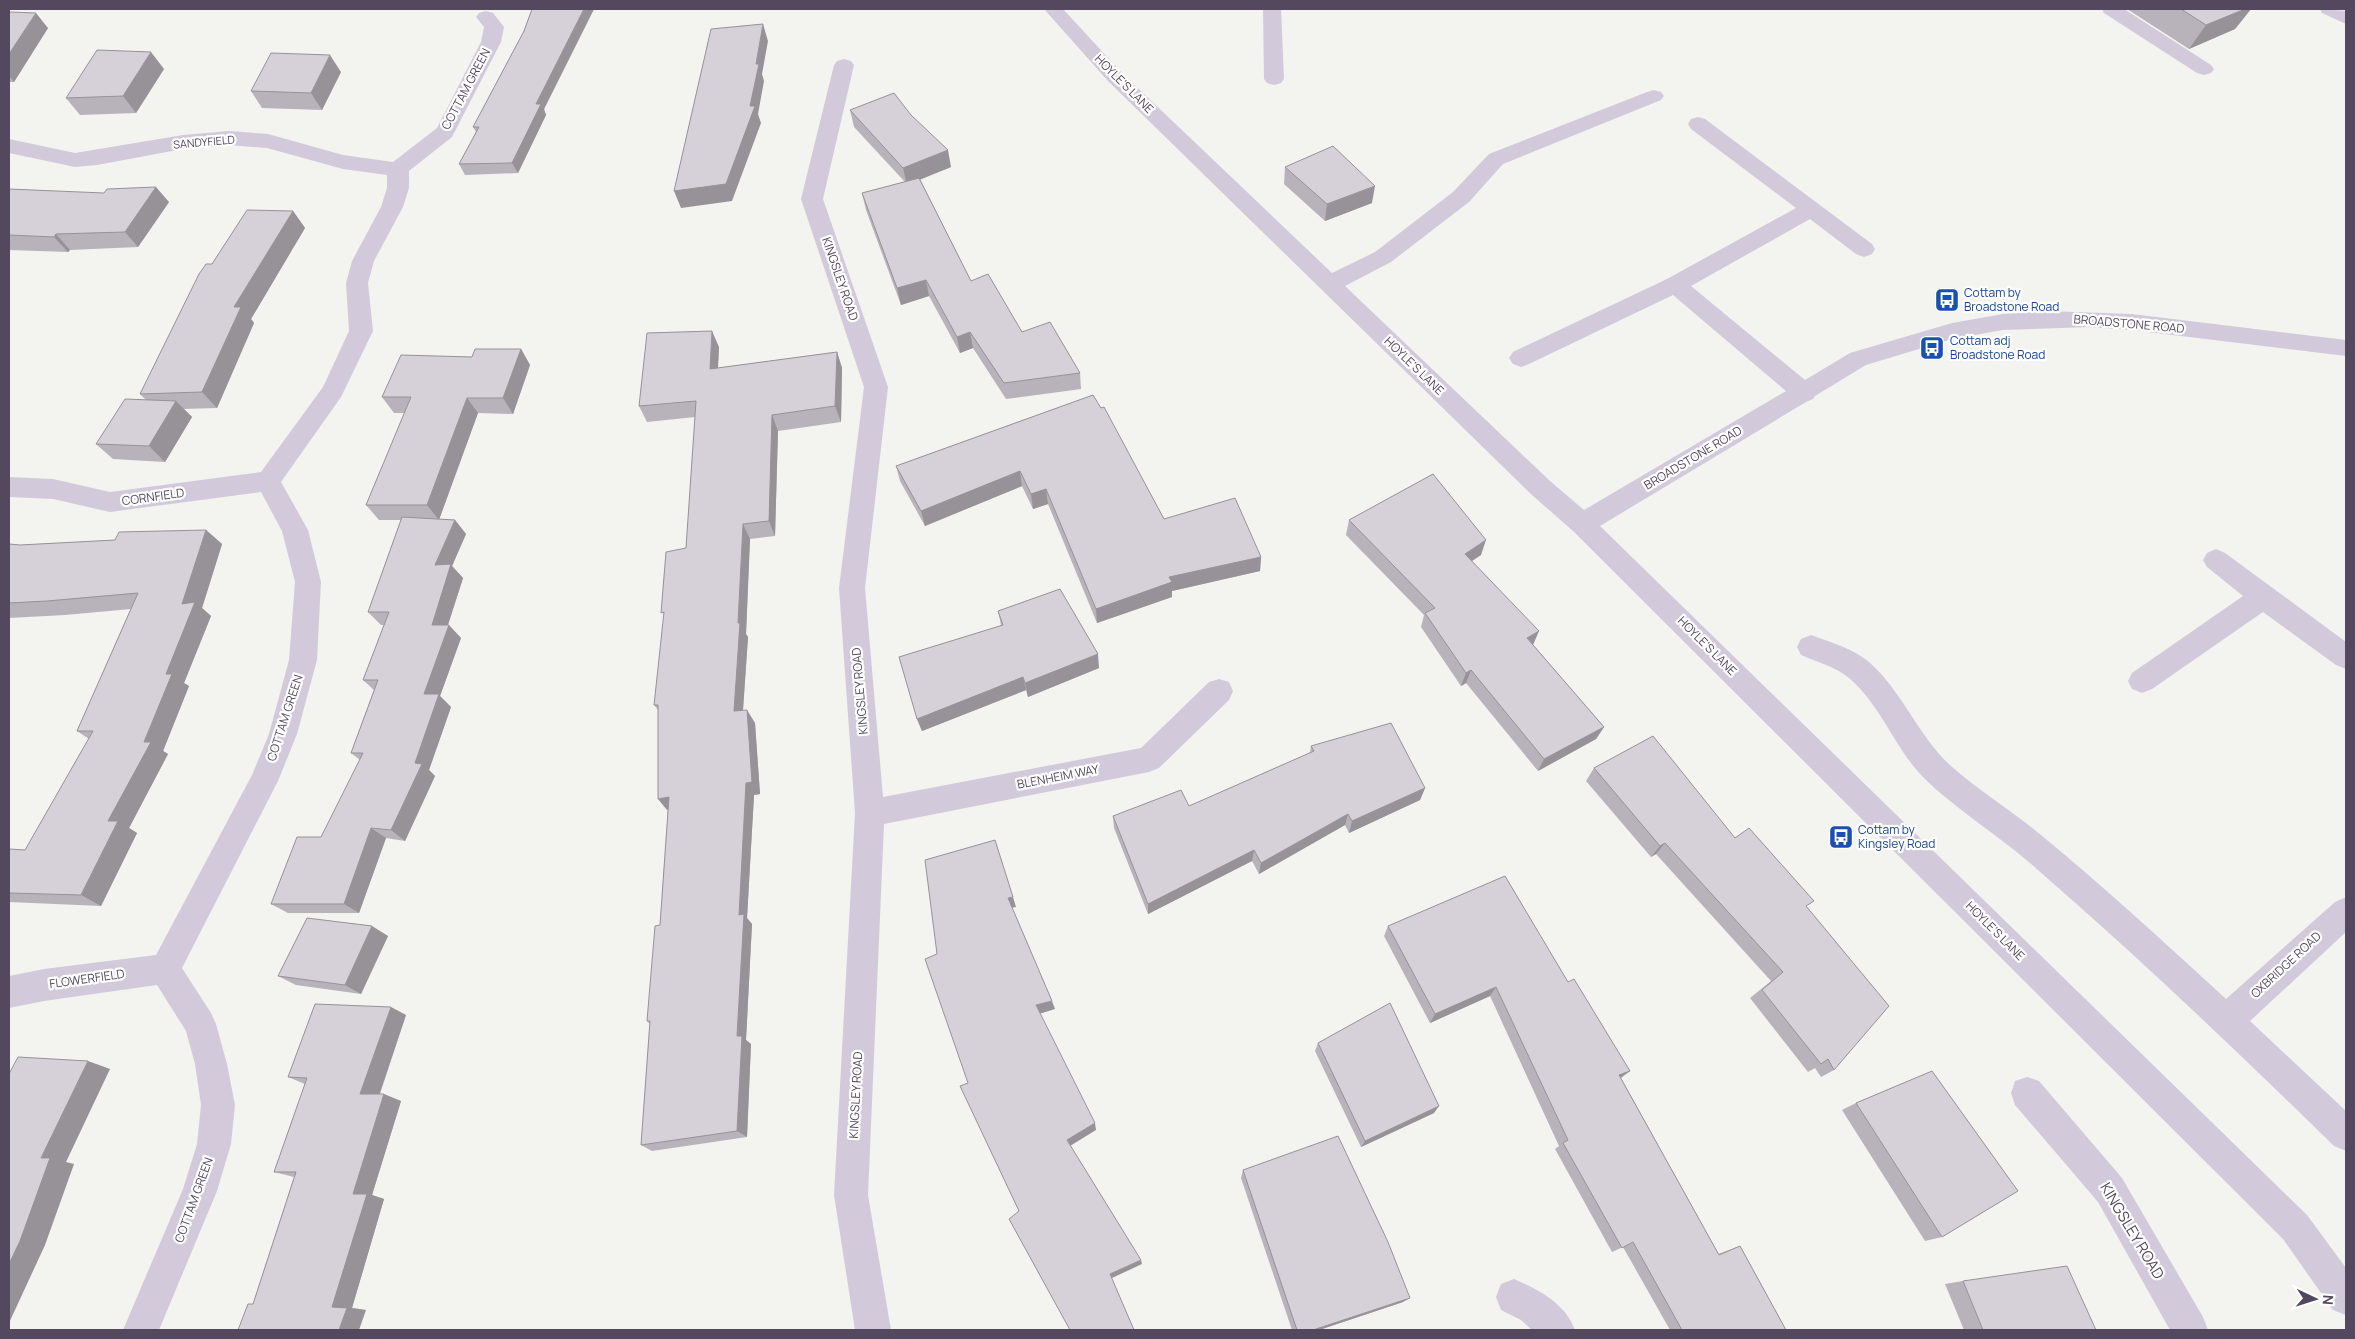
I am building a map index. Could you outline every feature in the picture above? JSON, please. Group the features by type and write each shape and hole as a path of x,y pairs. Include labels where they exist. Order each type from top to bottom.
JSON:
{"street":[{"name":"HOYLE'S LANE","path":"1053,9 1115,77 1541,488 1582,524 2295,1228 2346,1297"},
{"path":"1272,9 1274,79"},
{"path":"2111,9 2204,68"},
{"path":"2329,9 2346,18"},
{"name":"COTTAM GREEN","path":"398,169 405,161 437,140 445,132 491,42 494,27 486,17"},
{"name":"KINGSLEY ROAD","path":"844,65 812,199 876,386 852,588 870,813 851,1195 873,1330"},
{"path":"1329,284 1383,257 1461,197 1496,160 1654,96"},
{"path":"1698,124 1864,249"},
{"name":"SANDYFIELD","path":"9,146 75,160 97,158 183,142 229,138 268,141 343,162 398,169"},
{"path":"268,481 333,391 347,363 360,331 357,283 364,261 392,207 398,188 398,169"},
{"path":"1521,358 1675,285 1810,210"},
{"path":"1675,285 1804,392"},
{"name":"BROADSTONE ROAD","path":"1582,524 1858,359 1952,331 2012,322 2055,319 2132,322 2346,348"},
{"name":"COTTAM GREEN","path":"141,1330 200,1191 214,1144 218,1105 211,1064 200,1024 166,969 264,781 283,734 303,660 308,582 295,530 268,481"},
{"name":"CORNFIELD","path":"9,487 53,489 110,502 268,481"},
{"path":"2216,560 2346,657"},
{"path":"2142,681 2264,597"},
{"path":"1811,647 1841,659 1858,670 1876,690 1932,768 1979,808 2024,839 2227,1020 2346,1134"},
{"name":"BLENHEIM WAY","path":"870,813 1150,759 1219,691"},
{"name":"OXBRIDGE ROAD","path":"2227,1020 2346,912"},
{"name":"FLOWERFIELD","path":"9,992 44,985 166,969"},
{"name":"KINGSLEY ROAD","path":"2027,1093 2110,1190 2190,1330"},
{"path":"1514,1297 1534,1307 1557,1330"}],"building":[{"path":"532,9 584,9 536,104 541,104 512,163 459,164 479,127 473,127 524,31"},
{"path":"2181,9 2245,9 2206,25"},
{"path":"9,12 36,13 9,54"},
{"path":"763,24 756,64 759,64 750,106 755,106 726,184 674,191 711,29"},
{"path":"97,50 151,52 123,96 66,98"},
{"path":"271,53 330,55 311,93 251,91"},
{"path":"894,93 911,115 948,150 903,168 850,110"},
{"path":"1333,146 1375,186 1327,204 1285,167"},
{"path":"919,178 971,281 988,274 1022,332 1050,322 1080,373 1004,383 970,332 957,337 926,280 897,288 862,193"},
{"path":"156,187 125,232 56,234 54,237 9,235 9,189 104,193 107,189"},
{"path":"247,210 293,211 234,307 241,307 202,392 140,394 199,274 206,264 212,264"},
{"path":"712,331 710,369 837,352 835,406 772,415 769,521 743,524 738,623 740,623 734,711 747,710 752,782 746,783 739,915 744,914 737,1036 742,1036 737,1131 641,1145 650,1021 647,1021 655,926 660,925 669,797 658,799 658,705 654,705 664,612 661,613 666,552 686,548 696,401 639,406 647,333"},
{"path":"475,349 521,349 503,398 467,398 427,505 366,505 411,397 382,397 401,355 472,357"},
{"path":"1093,395 1101,408 1104,407 1164,519 1235,498 1261,557 1169,577 1172,582 1096,609 1046,489 1031,494 1020,471 921,511 896,466"},
{"path":"125,399 176,401 149,446 96,444"},
{"path":"1433,474 1486,540 1465,554 1539,631 1527,638 1604,727 1544,759 1471,670 1466,673 1425,613 1435,608 1349,520"},
{"path":"402,517 455,520 435,565 451,564 432,625 449,625 424,694 439,694 415,763 422,764 391,830 371,828 344,904 271,904 297,837 321,837 363,753 351,753 378,680 363,680 389,612 368,612"},
{"path":"206,530 182,604 195,602 166,674 172,674 144,742 151,742 108,821 118,821 81,895 9,893 9,849 25,850 93,731 77,731 138,593 9,603 9,544 115,540 119,532"},
{"path":"1060,589 1098,654 1025,683 1023,677 917,719 899,657 1003,625 998,611"},
{"path":"1391,723 1425,788 1352,821 1348,814 1261,863 1254,850 1148,904 1113,816 1181,790 1189,806 1314,751 1311,746"},
{"path":"1653,736 1735,838 1749,828 1814,901 1806,906 1889,1006 1834,1070 1828,1059 1821,1064 1762,990 1783,972 1665,843 1660,846 1594,768"},
{"path":"995,840 1013,897 1008,898 1052,1001 1036,1005 1095,1123 1067,1140 1141,1260 1110,1274 1134,1330 1070,1330 1009,1219 1019,1211 960,1086 968,1083 925,959 937,954 925,860"},
{"path":"1505,876 1568,982 1574,979 1630,1071 1619,1075 1719,1255 1740,1246 1786,1330 1682,1330 1633,1242 1622,1248 1563,1143 1568,1140 1496,987 1435,1014 1388,926"},
{"path":"307,918 372,926 345,985 278,976"},
{"path":"1390,1003 1439,1106 1365,1141 1318,1043"},
{"path":"315,1004 391,1007 360,1094 384,1094 353,1194 367,1194 332,1307 347,1308 339,1330 238,1330 248,1304 253,1304 296,1172 274,1172 307,1078 288,1077"},
{"path":"18,1057 88,1061 41,1158 50,1158 20,1241 9,1264 9,1074"},
{"path":"1932,1071 2018,1191 1942,1237 1856,1103"},
{"path":"1338,1136 1388,1242 1410,1298 1313,1330 1297,1330 1243,1170"},
{"path":"2067,1266 2096,1330 1983,1330 1963,1281"}],"place":[{"name":"Cottam by Broadstone Road","path":"1947,300"},
{"name":"Cottam adj Broadstone Road","path":"1932,348"},
{"name":"Cottam by Kingsley Road","path":"1841,837"}]}
